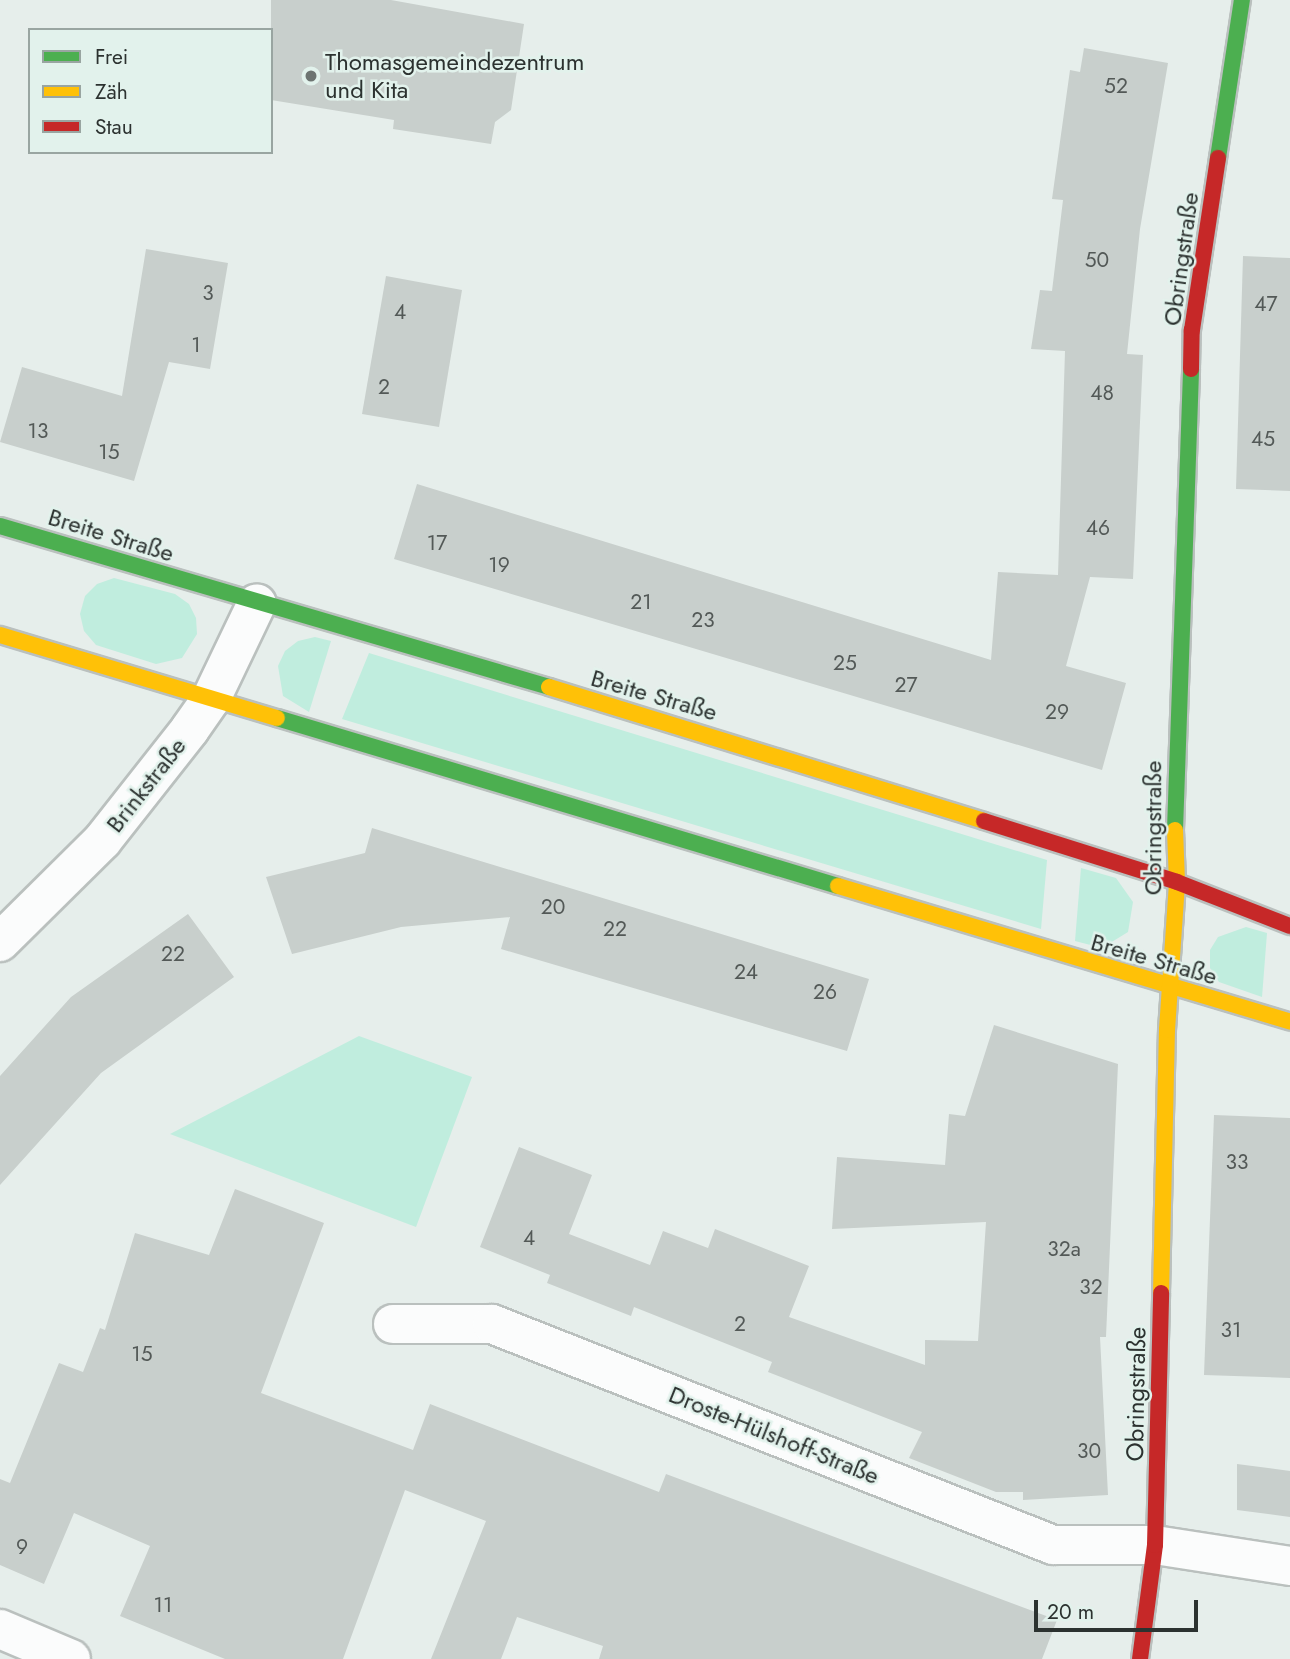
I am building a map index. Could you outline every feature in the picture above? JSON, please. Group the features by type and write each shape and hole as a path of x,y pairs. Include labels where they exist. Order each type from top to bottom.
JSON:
{"street":[{"name":"Obringstraße","path":"1140,1659 1155,1545 1166,1062 1177,882 1174,803 1192,330 1242,0"},
{"name":"Breite Straße","path":"0,526 740,743 1177,882 1290,926"},
{"name":"Brinkstraße","path":"0,942 102,841 211,699 257,603"},
{"name":"Breite Straße","path":"0,635 1172,989 1290,1022"},
{"name":"Droste-Hülshoff-Straße","path":"393,1324 492,1324 1053,1545 1155,1545 1290,1566"},
{"path":"0,1629 71,1659"}],"green space":[{"path":"114,578 175,594 189,604 196,618 197,634 182,658 156,664 96,645 84,631 80,614 85,596 97,584"},
{"path":"315,637 331,641 309,712 283,696 278,666 285,651 298,641"},
{"path":"369,653 1047,860 1041,929 342,719"},
{"path":"1081,868 1116,878 1133,902 1128,932 1102,948 1075,941"},
{"path":"1246,927 1267,933 1262,997 1219,982 1210,968 1210,950 1218,937"},
{"path":"359,1036 472,1077 416,1227 170,1134"}],"building":[{"path":"271,0 391,0 524,24 511,110 495,122 491,144 393,129 394,120 273,100"},
{"path":"1084,48 1168,63 1140,229 1127,354 1143,355 1133,579 1090,577 1066,666 1126,683 1102,770 394,559 417,484 991,660 998,572 1058,575 1065,351 1031,349 1040,290 1052,291 1063,200 1052,199 1070,70 1080,72"},
{"path":"146,249 228,263 210,369 169,362 134,481 0,442 22,367 122,396"},
{"path":"1243,256 1290,258 1290,491 1236,489"},
{"path":"386,276 462,290 439,427 362,414"},
{"path":"372,828 869,979 847,1051 501,949 510,917 401,927 292,954 266,877 365,853"},
{"path":"188,914 234,977 101,1073 0,1185 0,1076 71,997"},
{"path":"994,1025 1118,1064 1106,1337 1100,1337 1108,1495 1023,1500 1023,1492 996,1492 909,1458 922,1432 768,1372 772,1362 634,1307 631,1316 547,1283 550,1275 480,1247 519,1147 592,1175 569,1234 650,1265 663,1231 708,1248 715,1229 809,1266 789,1317 925,1365 925,1340 978,1341 986,1222 832,1229 837,1157 945,1165 949,1114 965,1116"},
{"path":"1214,1115 1290,1118 1290,1378 1204,1375"},
{"path":"235,1189 324,1223 261,1393 413,1450 430,1404 659,1492 666,1474 1057,1620 1042,1659 599,1659 603,1646 517,1617 501,1659 431,1659 486,1521 405,1490 343,1659 225,1659 120,1616 150,1546 74,1513 44,1584 0,1565 0,1479 10,1483 59,1363 83,1372 100,1328 105,1330 135,1233 209,1255"},
{"path":"1237,1464 1290,1471 1290,1517 1237,1510"}],"traffic: fast":[{"path":"1218,158 1242,0"},
{"path":"1175,830 1191,369"},
{"path":"0,526 549,687"},
{"path":"277,718 838,886"}],"traffic: slow":[{"path":"0,635 277,718"},
{"path":"549,687 984,821"},
{"path":"1161,1293 1167,1030 1177,882 1175,830"},
{"path":"838,886 1290,1022"}],"traffic: jam":[{"path":"1191,369 1192,330 1218,158"},
{"path":"984,821 1177,882 1290,926"},
{"path":"1140,1659 1155,1545 1161,1293"}],"place":[{"name":"Thomasgemeindezentrum und Kita","path":"311,76"}]}
